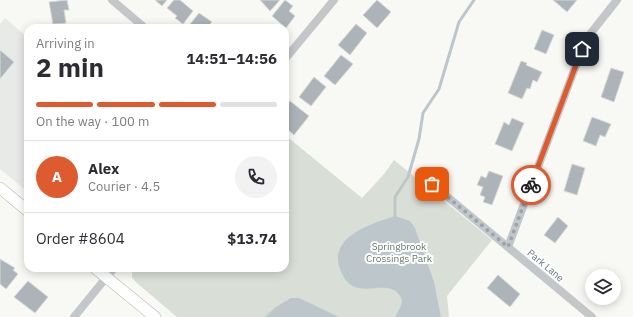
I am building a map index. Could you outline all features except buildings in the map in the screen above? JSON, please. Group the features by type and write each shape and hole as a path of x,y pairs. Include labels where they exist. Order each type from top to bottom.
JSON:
{"main road":[{"path":"0,188 24,208"},
{"path":"100,272 155,317"}],"street":[{"path":"112,0 140,24"},
{"path":"508,247 585,44 594,29 617,0"},
{"path":"289,54 330,1"},
{"name":"Park Lane","path":"432,184 592,317"},
{"path":"74,317 110,272"}],"shaded area":[{"path":"5,18 24,35 24,189 0,169 0,24"},
{"path":"395,216 410,221 415,228 434,282 441,317 395,317 401,306 402,300 394,290 388,288 368,289 352,286 341,272 338,258 340,248 346,240 354,233 364,228"},
{"path":"291,298 299,298 339,317 265,317 276,307"}],"green space":[{"name":"Springbrook Crossings Park","path":"289,138 362,198 384,174 394,160 492,240 447,296 449,317 177,317 132,278 132,272 289,272"}],"waterway":[{"path":"395,216 395,197 408,177 419,139 423,113 439,89 459,22 474,0"}],"way so far":[{"path":"432,184 508,247 531,185"}],"route":[{"path":"531,185 582,49"}]}
